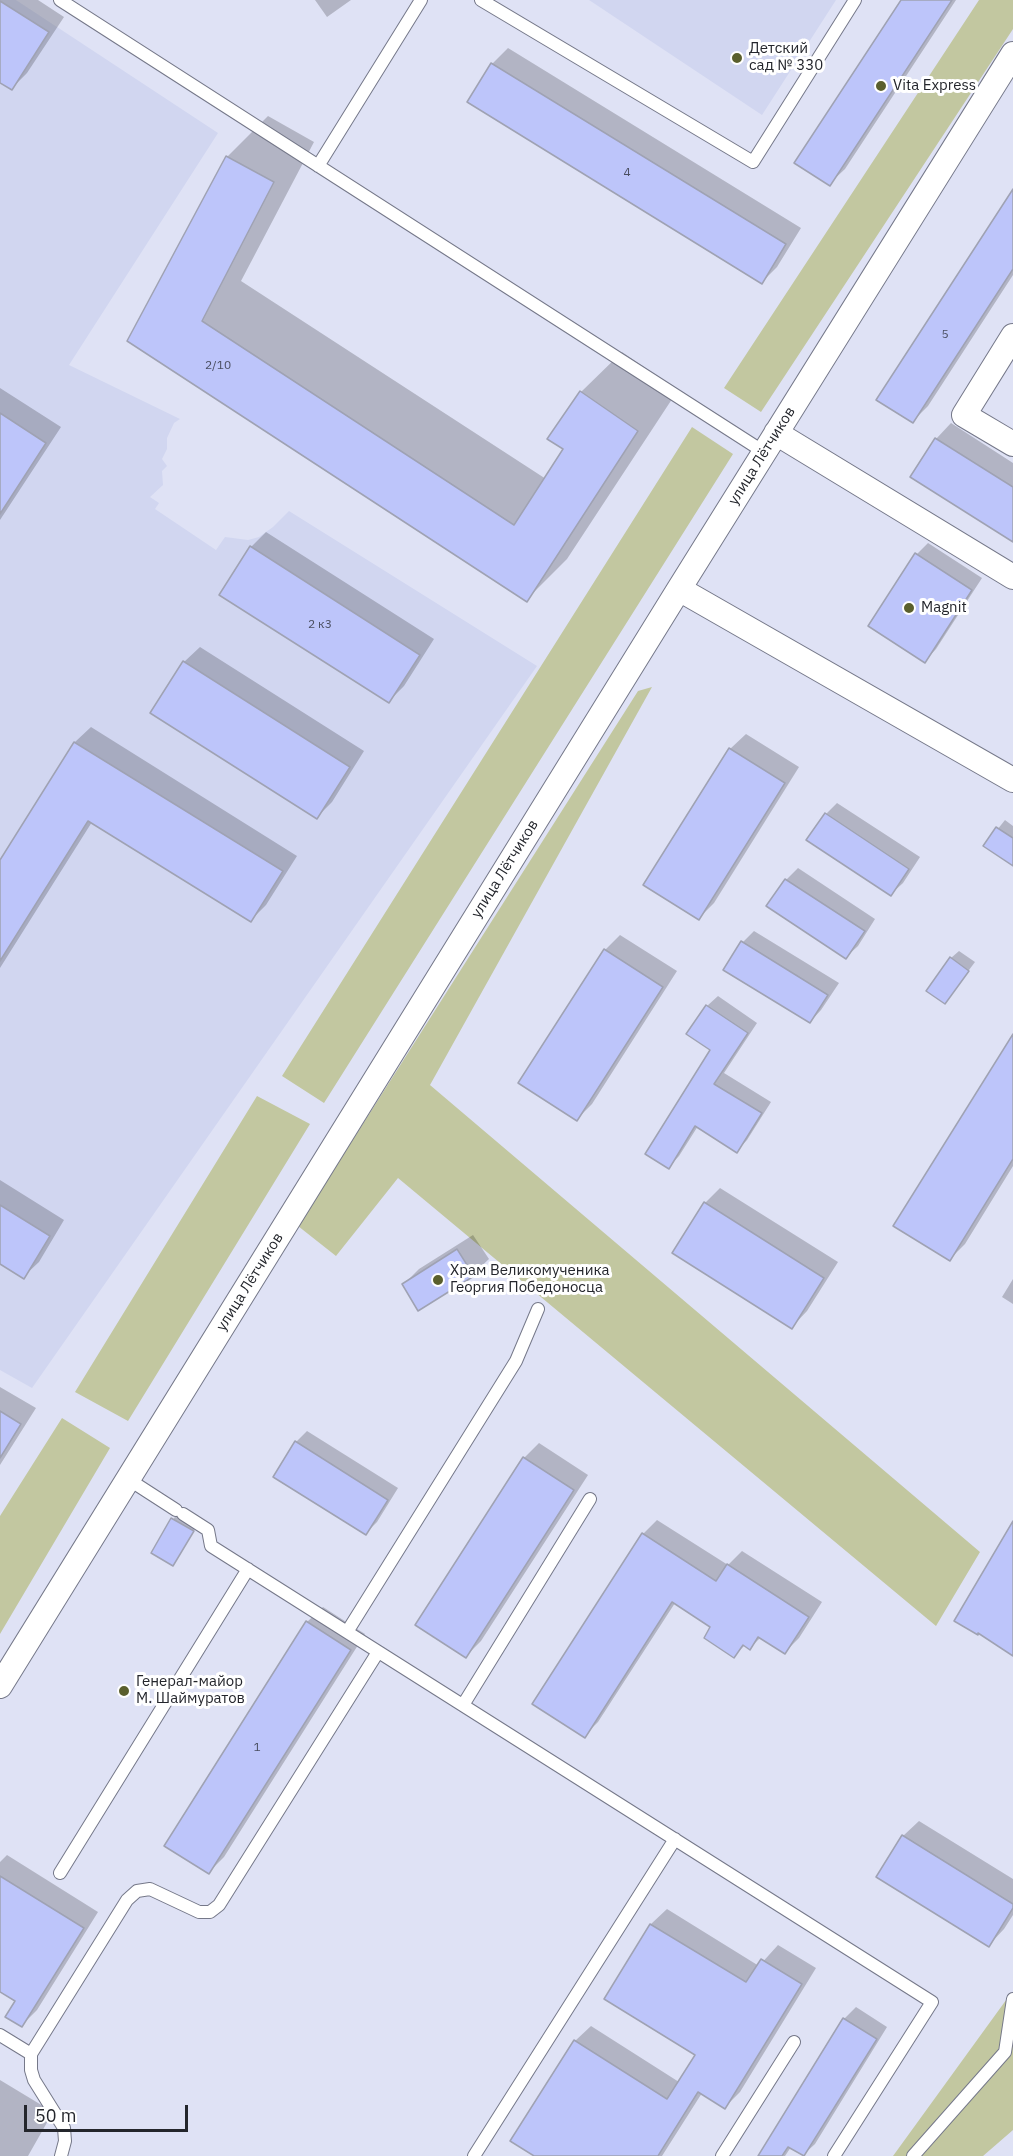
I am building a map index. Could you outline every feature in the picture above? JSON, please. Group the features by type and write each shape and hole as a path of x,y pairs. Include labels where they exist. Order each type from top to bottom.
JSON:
{"street":[{"name":"улица Лётчиков","path":"0,1686 1013,54"},
{"path":"1013,336 964,415 1013,444"},
{"path":"770,443 1013,577"},
{"path":"679,589 1013,780"}],"lane":[{"path":"60,0 318,166 770,443"},
{"path":"318,166 421,0"},
{"path":"481,0 753,162 855,0"},
{"path":"347,1632 516,1361 538,1309"},
{"path":"128,1479 208,1530 211,1546 932,2002 834,2156"},
{"path":"463,1706 590,1499"},
{"path":"60,1873 248,1569"},
{"path":"61,2156 65,2141 64,2128 34,2080 31,2070 31,2054 127,1900 137,1891 150,1889 199,1912 210,1912 219,1905 378,1652"},
{"path":"480,2154 675,1839"},
{"path":"913,2156 1005,2052 1013,1999"},
{"path":"0,2035 31,2054"},
{"path":"722,2156 794,2042"}],"shaded area":[{"path":"0,0 16,0 218,133 69,365 180,419 174,423 167,438 167,449 162,459 167,466 162,471 163,485 150,497 159,503 155,509 216,550 225,537 248,540 259,537 289,511 537,666 32,1388 0,1370"},
{"name":"Детский сад № 330","path":"589,0 836,0 762,115"}],"green space":[{"path":"979,0 1013,0 1013,29 761,412 724,388"},
{"path":"692,427 733,454 324,1103 282,1076"},
{"path":"652,687 430,1085 980,1552 936,1626 398,1178 336,1256 298,1226 638,691"},
{"path":"257,1096 310,1124 128,1421 75,1392"},
{"path":"62,1418 110,1448 0,1634 0,1516"},
{"path":"1009,1996 1013,1996 1013,2130 983,2156 893,2156"}],"building":[{"path":"901,0 952,0 830,186 794,163"},
{"path":"0,1 49,32 12,90 0,83"},
{"path":"491,63 786,244 762,284 467,102"},
{"path":"226,156 274,182 202,321 514,525 563,449 547,439 580,391 638,431 527,602 127,341"},
{"path":"1013,189 1013,269 913,423 876,400"},
{"path":"0,413 46,443 0,514"},
{"path":"935,438 1013,487 1013,542 910,477"},
{"path":"250,546 420,655 389,703 219,595"},
{"path":"915,553 972,590 925,663 868,626"},
{"path":"183,661 350,767 317,819 150,713"},
{"path":"74,742 283,871 251,922 88,821 0,961 0,860"},
{"path":"729,748 785,783 699,920 643,885"},
{"path":"825,813 909,869 891,896 806,840"},
{"path":"996,827 1013,838 1013,866 983,846"},
{"path":"785,879 865,931 846,959 766,906"},
{"path":"741,941 828,995 810,1023 723,970"},
{"path":"604,949 663,987 577,1121 518,1083"},
{"path":"950,957 969,971 945,1004 926,991"},
{"path":"706,1005 748,1033 714,1084 762,1113 737,1153 695,1126 669,1169 645,1154 710,1050 686,1034"},
{"path":"1013,1034 1013,1159 950,1261 893,1226"},
{"path":"704,1202 824,1278 792,1329 672,1253"},
{"path":"0,1205 50,1236 24,1279 0,1264"},
{"name":"Храм Великомученика Георгия Победоносца","path":"457,1249 474,1276 418,1311 402,1284"},
{"path":"0,1411 21,1424 0,1458"},
{"path":"295,1441 388,1500 366,1535 273,1477"},
{"path":"523,1457 574,1490 466,1658 415,1625"},
{"path":"171,1518 194,1531 173,1566 151,1553"},
{"path":"1013,1521 1013,1656 978,1633 978,1635 954,1621"},
{"path":"642,1533 716,1581 727,1564 809,1617 785,1654 758,1637 750,1650 743,1645 734,1658 704,1638 710,1627 672,1602 585,1738 532,1704"},
{"path":"306,1621 351,1650 209,1874 164,1846"},
{"path":"902,1835 1013,1904 1013,1908 989,1947 876,1877"},
{"path":"0,1876 84,1928 22,2027 5,2017 15,2001 0,1992"},
{"path":"650,1924 746,1982 761,1959 802,1984 725,2109 698,2092 658,2156 534,2156 510,2141 574,2040 667,2099 695,2055 604,1999"},
{"path":"843,2018 877,2039 804,2156 788,2147 782,2156 758,2156"}],"place":[{"name":"Детский сад № 330","path":"737,58"},
{"name":"Vita Express","path":"881,86"},
{"name":"Magnit","path":"909,608"},
{"name":"Храм Великомученика Георгия Победоносца","path":"438,1280"},
{"name":"Генерал-майор М. Шаймуратов","path":"124,1691"}]}
